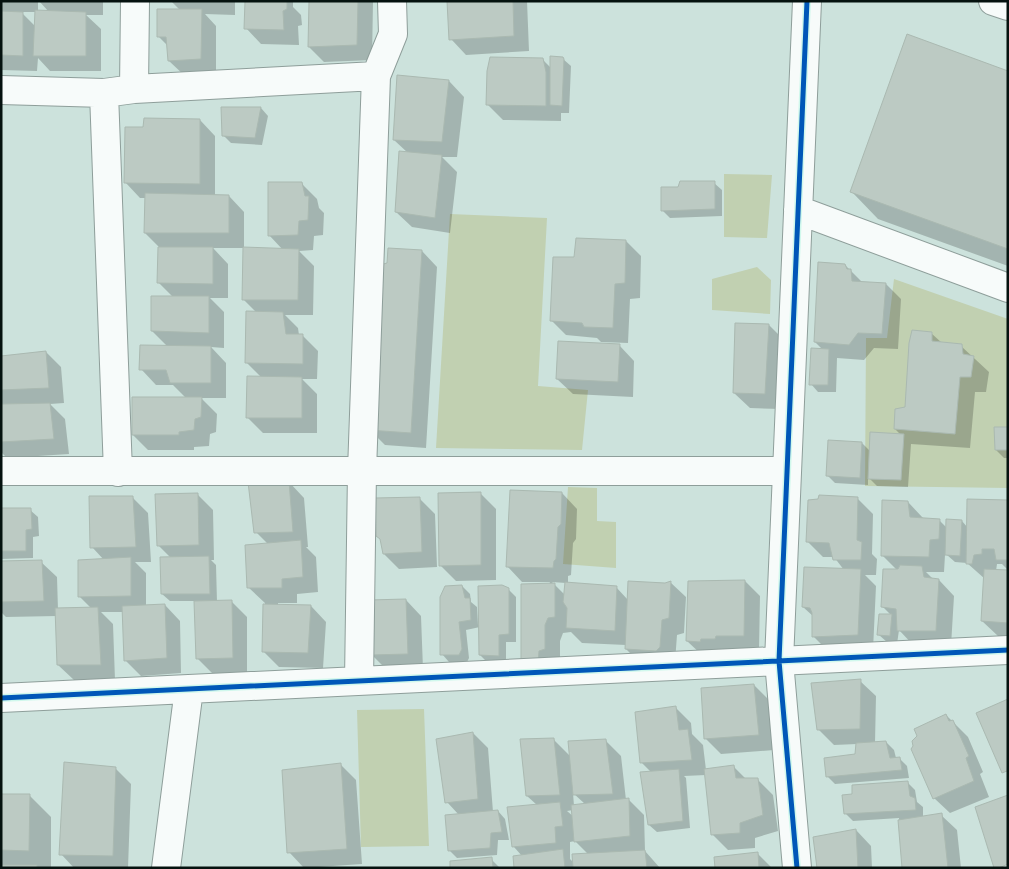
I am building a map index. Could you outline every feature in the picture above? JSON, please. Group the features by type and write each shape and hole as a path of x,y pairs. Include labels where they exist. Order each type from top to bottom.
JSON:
{"street":[{"path":"134,89 135,1"},
{"path":"359,681 362,471 376,76 393,34 392,1"},
{"path":"797,868 779,661 807,1"},
{"path":"993,1 1008,6"},
{"path":"1,90 104,92 376,76"},
{"path":"104,92 118,472"},
{"path":"798,210 1008,288"},
{"path":"1,472 786,471"},
{"path":"1,698 1008,650"},
{"path":"166,868 189,689"}],"green space":[{"path":"724,174 772,175 767,238 724,237"},
{"path":"450,214 547,218 538,386 588,390 582,450 436,448"},
{"path":"757,267 771,280 770,314 712,310 712,279"},
{"path":"894,279 1008,319 1008,488 865,486 866,338 887,338"},
{"path":"568,487 597,488 597,521 616,522 616,568 563,564"},
{"path":"424,709 429,846 361,847 357,710"}],"building":[{"path":"245,1 287,1 287,9 283,11 284,30 244,29"},
{"path":"309,1 358,1 357,45 308,47"},
{"path":"447,1 513,1 514,36 449,40"},
{"path":"157,9 202,9 201,59 168,61 166,37 157,37"},
{"path":"35,10 86,12 86,56 33,56"},
{"path":"1,11 23,12 23,56 1,55"},
{"path":"907,34 1008,71 1008,249 850,192"},
{"path":"550,56 563,57 564,59 562,106 550,105"},
{"path":"490,57 543,58 546,72 546,106 486,105 487,71"},
{"path":"397,75 449,80 442,142 393,140"},
{"path":"221,107 261,107 255,138 222,136"},
{"path":"144,118 200,119 200,184 124,183 125,127 143,127"},
{"path":"399,151 442,155 435,218 395,212"},
{"path":"680,181 715,181 715,209 661,211 661,187 678,187"},
{"path":"268,182 302,182 305,196 309,196 308,220 299,221 298,235 268,236"},
{"path":"145,193 229,195 229,233 144,233"},
{"path":"576,238 626,240 625,283 615,284 613,328 584,327 582,323 550,321 553,257 574,257"},
{"path":"158,247 213,247 213,284 157,283"},
{"path":"243,247 299,249 298,300 242,300"},
{"path":"388,248 422,250 411,433 368,430 380,265 387,263"},
{"path":"818,262 845,264 847,269 851,269 852,281 886,283 882,334 858,333 849,345 814,342"},
{"path":"151,296 209,296 209,333 151,331"},
{"path":"246,311 283,312 286,334 303,334 303,364 245,363"},
{"path":"735,323 769,324 765,394 733,393"},
{"path":"912,330 932,332 932,341 962,344 963,354 974,356 971,377 960,377 955,434 894,429 895,409 905,407 909,343"},
{"path":"558,341 620,344 618,382 556,379"},
{"path":"140,345 211,346 211,383 170,383 166,370 139,370"},
{"path":"811,348 829,349 828,385 809,385"},
{"path":"46,351 49,388 1,390 1,356"},
{"path":"247,376 302,377 302,418 246,418"},
{"path":"132,397 202,397 201,417 195,419 194,430 179,432 179,435 132,435"},
{"path":"50,403 54,439 1,442 1,404"},
{"path":"994,427 1008,427 1008,450 995,450"},
{"path":"870,432 904,434 901,480 868,479"},
{"path":"828,440 862,442 860,478 826,476"},
{"path":"289,481 293,532 254,533 248,482"},
{"path":"510,490 562,492 561,524 558,527 556,559 553,568 506,567"},
{"path":"481,492 481,565 439,566 438,493"},
{"path":"198,493 199,545 157,546 155,494"},
{"path":"819,495 858,497 857,540 862,542 861,560 833,560 829,543 806,542 808,500 818,499"},
{"path":"89,496 133,496 136,547 90,548"},
{"path":"420,497 422,552 383,554 380,539 376,536 375,498"},
{"path":"967,499 1008,500 1008,560 996,560 994,549 982,549 982,554 974,555 972,564 966,564"},
{"path":"882,500 908,501 910,517 940,519 939,539 930,540 929,557 881,556"},
{"path":"1,508 31,508 32,529 26,530 26,551 1,551"},
{"path":"946,519 962,520 960,556 945,555"},
{"path":"301,540 303,577 282,579 282,588 247,588 245,545"},
{"path":"209,556 210,594 161,594 160,557"},
{"path":"131,557 131,596 78,597 78,560"},
{"path":"42,560 44,601 1,602 1,561"},
{"path":"900,565 922,566 924,577 939,579 936,631 897,631 896,609 881,607 883,569 898,569"},
{"path":"804,567 861,569 858,635 812,637 812,613 810,608 802,607"},
{"path":"984,569 1008,570 1008,623 981,621"},
{"path":"745,580 744,636 716,636 715,639 701,639 700,642 686,641 688,581"},
{"path":"628,581 665,583 671,581 669,618 662,620 660,647 656,651 625,649"},
{"path":"565,582 617,586 615,631 566,628 567,608 563,602"},
{"path":"555,583 555,617 548,618 545,625 545,649 539,651 538,663 521,662 521,584"},
{"path":"462,585 465,598 470,598 471,620 459,622 462,649 459,655 440,655 440,597 445,586"},
{"path":"502,585 509,588 509,634 499,635 499,656 479,655 478,586"},
{"path":"406,599 408,654 371,655 369,600"},
{"path":"232,600 233,658 196,659 194,601"},
{"path":"165,604 167,658 124,661 122,606"},
{"path":"263,604 311,605 308,653 262,652"},
{"path":"98,607 101,665 57,665 55,608"},
{"path":"879,614 892,614 890,636 877,635"},
{"path":"861,679 860,729 817,730 811,683"},
{"path":"754,684 759,735 704,739 701,688"},
{"path":"1008,699 1008,774 1007,771 1002,773 976,713"},
{"path":"676,706 679,730 688,729 692,760 640,763 635,712"},
{"path":"946,714 949,721 953,720 969,756 966,758 974,781 933,799 911,749 913,746 912,741 917,736 914,729"},
{"path":"473,732 478,799 445,803 436,739"},
{"path":"554,738 560,795 526,796 520,739"},
{"path":"606,739 613,794 573,795 568,741"},
{"path":"886,741 890,758 900,757 902,770 826,777 824,758 855,754 856,743"},
{"path":"64,762 116,767 113,856 59,855"},
{"path":"341,763 347,849 287,853 282,770"},
{"path":"734,765 736,778 758,778 763,815 740,823 740,833 711,835 704,769"},
{"path":"679,769 683,821 648,825 640,772"},
{"path":"908,781 910,796 915,798 916,810 844,814 842,795 852,794 852,785"},
{"path":"1,794 30,794 29,851 1,850"},
{"path":"1008,795 1008,864 994,868 975,807"},
{"path":"629,798 630,836 574,842 571,805"},
{"path":"560,802 563,826 555,827 556,843 512,847 507,807"},
{"path":"498,810 502,832 491,833 490,848 448,851 445,815"},
{"path":"942,813 948,868 902,868 898,820"},
{"path":"856,829 858,868 817,868 813,837"},
{"path":"563,849 565,868 514,868 513,856"},
{"path":"645,850 647,868 573,868 572,854"},
{"path":"758,852 759,868 715,868 714,857"},
{"path":"492,857 493,868 450,868 450,861"},
{"path":"1,865 37,865 37,868 1,868"}],"cycle path":[{"path":"797,868 779,661 807,1"},
{"path":"1,698 1008,650"}]}
